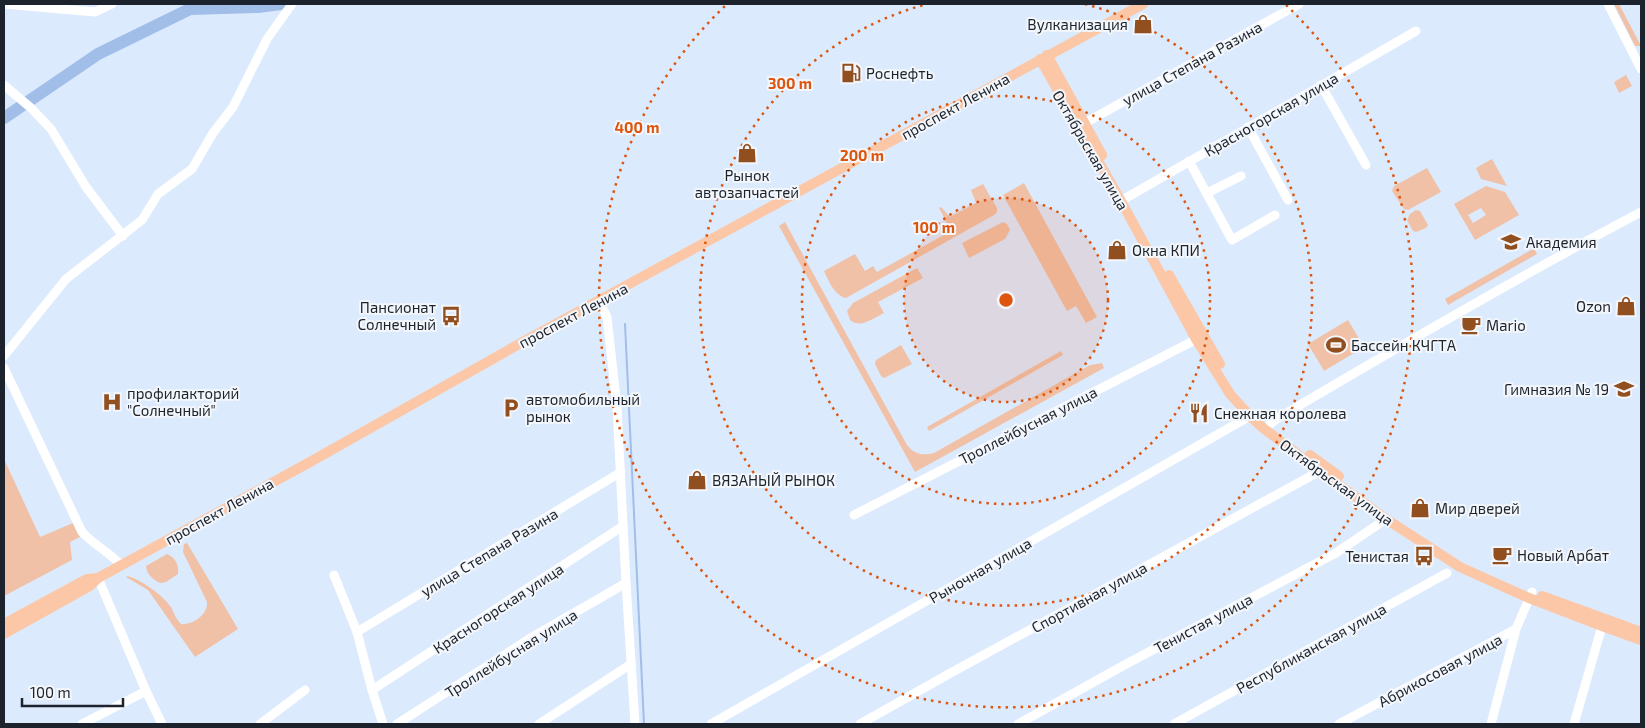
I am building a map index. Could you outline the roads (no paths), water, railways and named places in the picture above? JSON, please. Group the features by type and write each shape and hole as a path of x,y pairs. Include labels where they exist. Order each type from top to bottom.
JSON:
{"main road":[{"name":"проспект Ленина","path":"4,624 86,579 98,578 220,512 599,301 1143,4"},
{"name":"Октябрьская улица","path":"1043,57 1072,115 1082,125 1126,198 1230,394 1250,416 1263,428 1386,519 1460,567 1602,626 1641,640"},
{"name":"Октябрьская улица","path":"1043,57 1200,337 1234,389 1269,425 1381,507 1458,558 1530,595 1641,632"},
{"path":"4,634 90,586 98,578"}],"street":[{"path":"4,4 95,12 112,4"},
{"path":"4,356 66,278 142,220 158,194 192,169 213,133 232,107 267,39 292,4"},
{"name":"улица Степана Разина","path":"1082,125 1299,4"},
{"path":"1608,4 1641,69"},
{"name":"Красногорская улица","path":"1126,198 1416,31"},
{"path":"4,85 31,108 51,129 86,186 123,236"},
{"path":"1321,85 1366,165"},
{"path":"1248,127 1288,200"},
{"path":"1189,161 1232,240 1275,215"},
{"path":"1207,193 1241,176"},
{"path":"1269,425 1446,319 1557,256 1641,212"},
{"path":"599,301 607,316 617,408 630,664 635,724"},
{"name":"Троллейбусная улица","path":"854,515 1200,337"},
{"path":"4,368 82,532 91,542 114,557 121,564"},
{"name":"Рыночная улица","path":"711,724 1250,416"},
{"name":"Спортивная улица","path":"860,724 964,665 1320,471"},
{"name":"улица Степана Разина","path":"357,632 621,472"},
{"name":"Тенистая улица","path":"1018,724 1128,663 1336,553 1386,519"},
{"name":"Красногорская улица","path":"372,690 623,526"},
{"name":"Республиканская улица","path":"1174,724 1447,573"},
{"path":"334,575 357,632 383,724"},
{"path":"98,578 146,692 162,724"},
{"name":"Троллейбусная улица","path":"397,724 529,639 626,583"},
{"path":"1491,724 1516,629 1530,595"},
{"path":"1574,724 1602,626"},
{"name":"Абрикосовая улица","path":"1339,724 1516,629"},
{"path":"539,724 630,664"},
{"path":"260,724 305,690"},
{"path":"82,724 146,692"}],"waterway":[{"path":"4,118 98,54 190,9 258,7 281,4"},
{"path":"625,324 644,724"}],"place":[{"name":"Вулканизация","path":"1143,24"},
{"name":"Роснефть","path":"851,73"},
{"name":"Рынок автозапчастей","path":"747,153"},
{"name":"Академия","path":"1511,242"},
{"name":"Окна КПИ","path":"1117,250"},
{"name":"Ozon","path":"1626,306"},
{"name":"Пансионат Солнечный","path":"451,316"},
{"name":"Mario","path":"1471,325"},
{"name":"Бассейн КЧГТА","path":"1336,345"},
{"name":"Гимназия № 19","path":"1624,389"},
{"name":"профилакторий \"Солнечный\"","path":"112,402"},
{"name":"автомобильный рынок","path":"511,408"},
{"name":"Снежная королева","path":"1199,413"},
{"name":"ВЯЗАНЫЙ РЫНОК","path":"697,480"},
{"name":"Мир дверей","path":"1420,508"},
{"name":"Новый Арбат","path":"1502,555"},
{"name":"Тенистая","path":"1424,556"}]}
